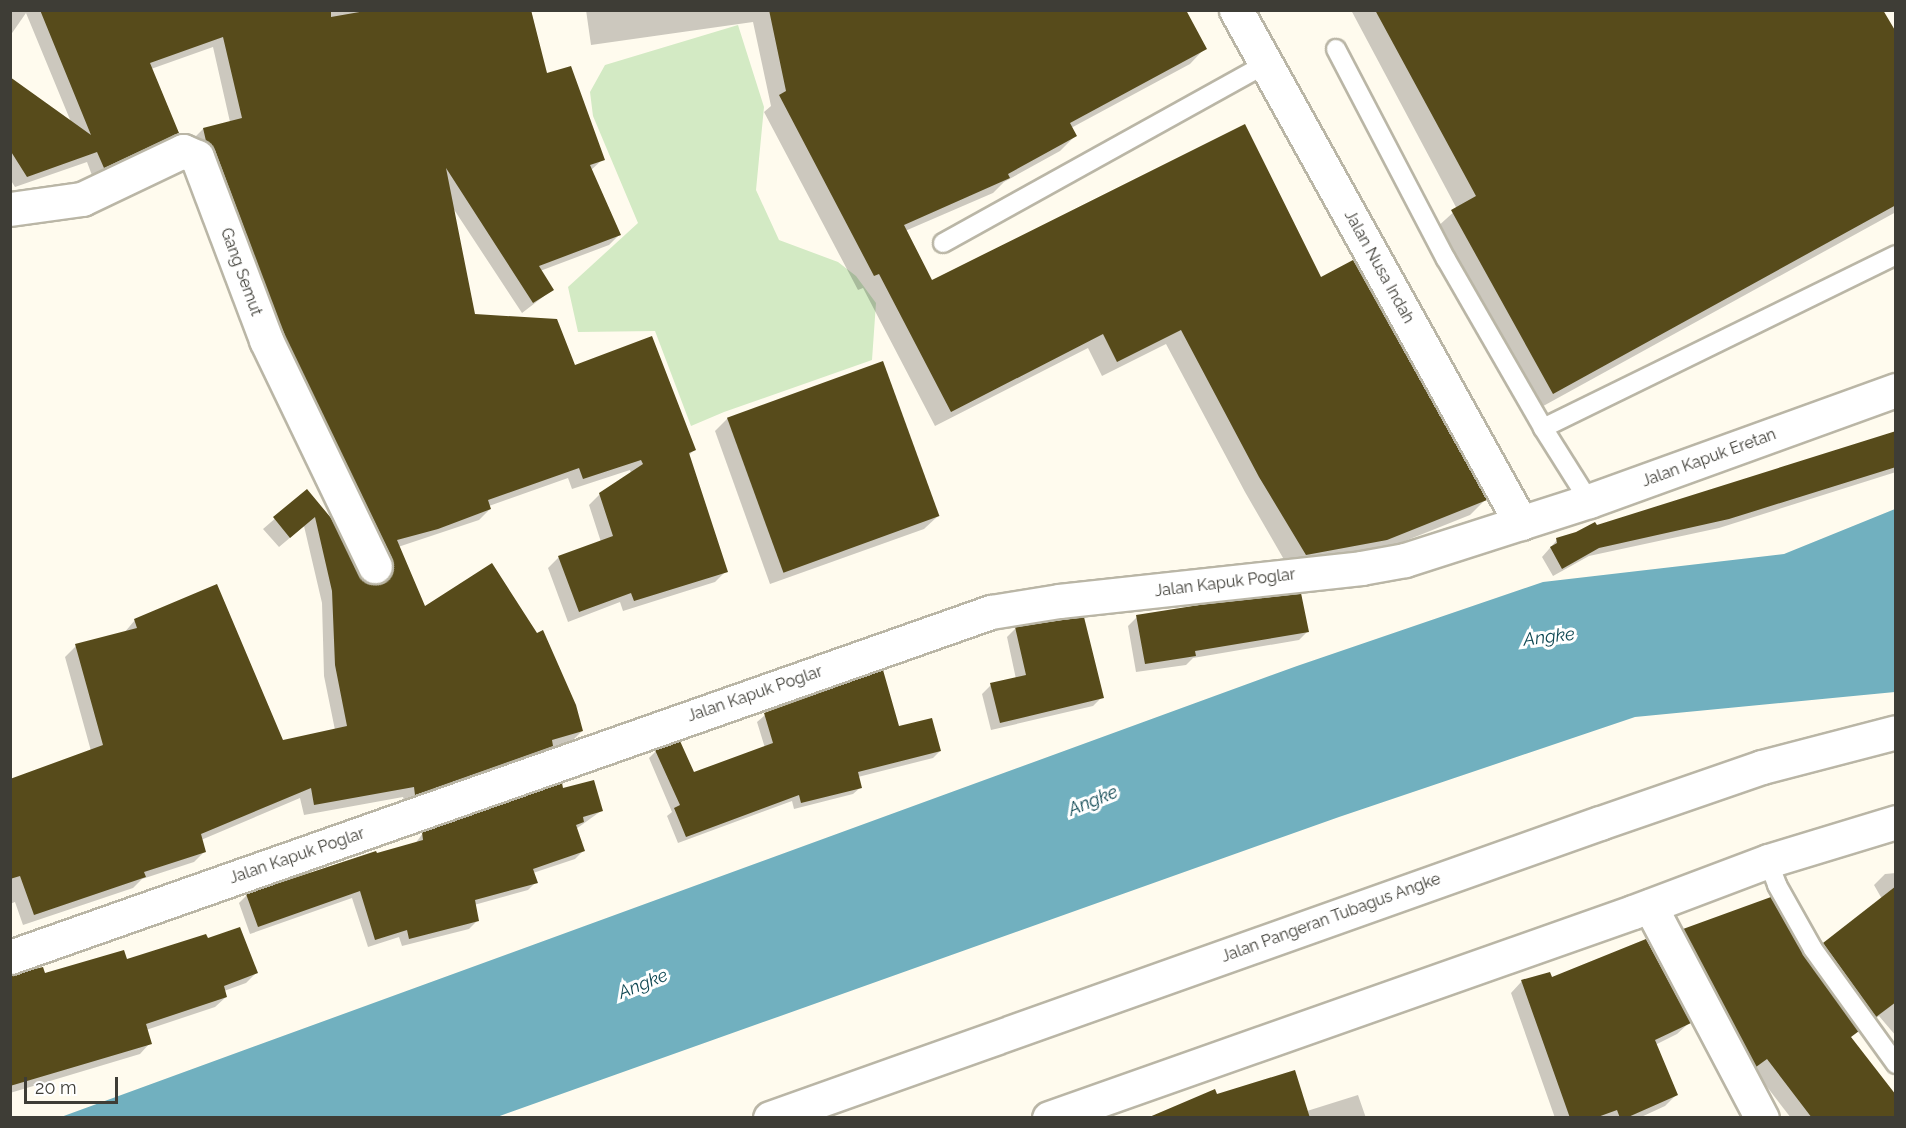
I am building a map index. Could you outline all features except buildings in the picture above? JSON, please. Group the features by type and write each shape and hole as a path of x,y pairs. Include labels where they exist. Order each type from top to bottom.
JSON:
{"street":[{"name":"Jalan Nusa Indah","path":"1236,10 1521,523"},
{"name":"Gang Semut","path":"10,209 82,199 183,151 197,157 266,340 375,566"},
{"name":"Jalan Kapuk Eretan","path":"1521,523 1589,501 1896,390"},
{"name":"Jalan Kapuk Poglar","path":"10,957 991,612 1059,601 1361,568 1405,560 1521,523"},
{"name":"Jalan Pangeran Tubagus Angke","path":"770,1118 1762,767 1896,732"},
{"path":"1069,1114 1650,906 1768,861 1896,822"},
{"path":"1650,906 1762,1118"}],"lane":[{"path":"1336,49 1446,259 1543,429 1589,501"},
{"path":"943,243 1266,64"},
{"path":"1543,429 1896,255"},
{"path":"1768,861 1777,885 1813,949 1896,1064"}],"green space":[{"path":"738,25 764,107 756,190 779,240 838,262 856,276 876,303 872,360 724,412 691,426 655,331 578,332 568,287 638,223 593,116 590,92 605,65"}],"water":[{"name":"Angke","path":"1895,509 1895,692 1635,717 1339,817 497,1117 61,1117 1297,666 1543,582 1784,554"}]}
